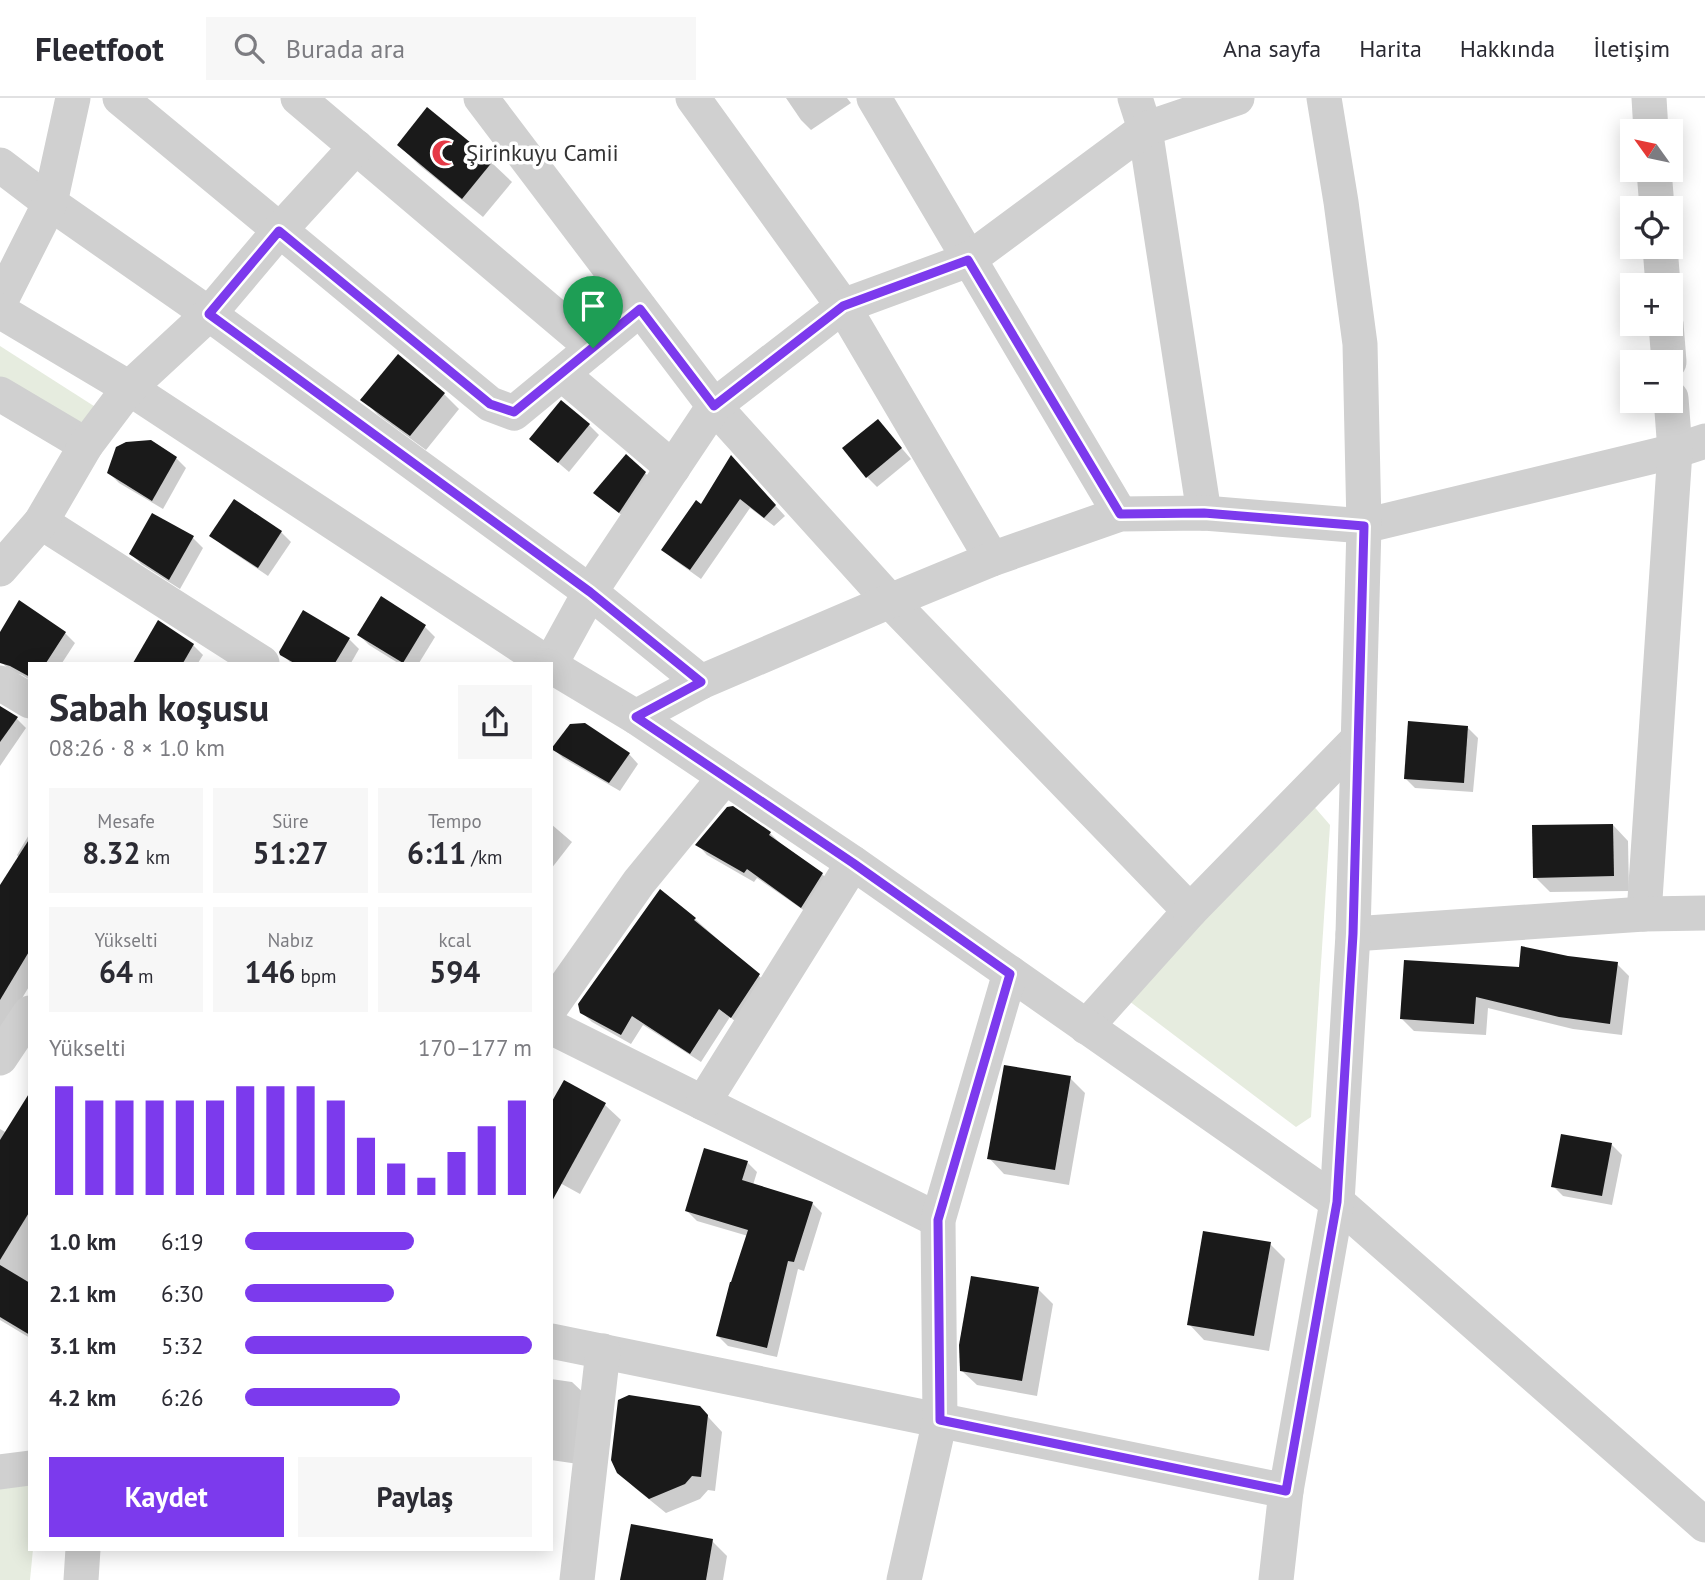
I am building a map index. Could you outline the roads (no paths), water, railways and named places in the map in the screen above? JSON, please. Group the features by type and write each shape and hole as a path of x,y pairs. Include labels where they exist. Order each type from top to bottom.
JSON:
{"street":[{"path":"0,302 50,204 72,98"},
{"path":"120,98 490,404 514,412 640,309"},
{"path":"298,98 593,348"},
{"path":"481,98 714,406 890,601 1190,911"},
{"path":"693,98 843,306 992,559"},
{"path":"551,662 590,592 714,406 843,306 968,260 1140,114 1237,98"},
{"path":"1276,1580 1286,1491 1337,1202 1353,934 1364,526 1360,344 1324,98"},
{"path":"1649,98 1650,119"},
{"path":"882,101 968,260 1120,514"},
{"path":"1140,114 1204,513"},
{"path":"0,569 41,522 86,445 129,388 209,314 279,231 356,147"},
{"path":"0,164 50,204 209,314 590,592 701,682"},
{"path":"0,311 129,388 547,662"},
{"path":"562,374 673,468"},
{"path":"0,394 86,445"},
{"path":"1644,914 1690,446 1677,413"},
{"path":"636,717 701,682 890,601 992,559 1120,514 1204,513 1364,526 1690,446"},
{"path":"41,522 260,662"},
{"path":"553,666 636,717 853,863 1337,1202 1705,1525"},
{"path":"0,683 28,700"},
{"path":"1086,1027 1190,911 1358,738"},
{"path":"553,1004 639,883 725,777"},
{"path":"702,1103 853,863"},
{"path":"1353,934 1644,914 1705,913"},
{"path":"904,1580 940,1420 938,1220 1010,974"},
{"path":"0,1058 28,1016"},
{"path":"553,1028 938,1220"},
{"path":"553,1341 1286,1491"},
{"path":"577,1580 603,1352"},
{"path":"0,1472 28,1468"},
{"path":"81,1580 83,1551"}],"place":[{"name":"Şirinkuyu Camii","path":"445,153"}]}
